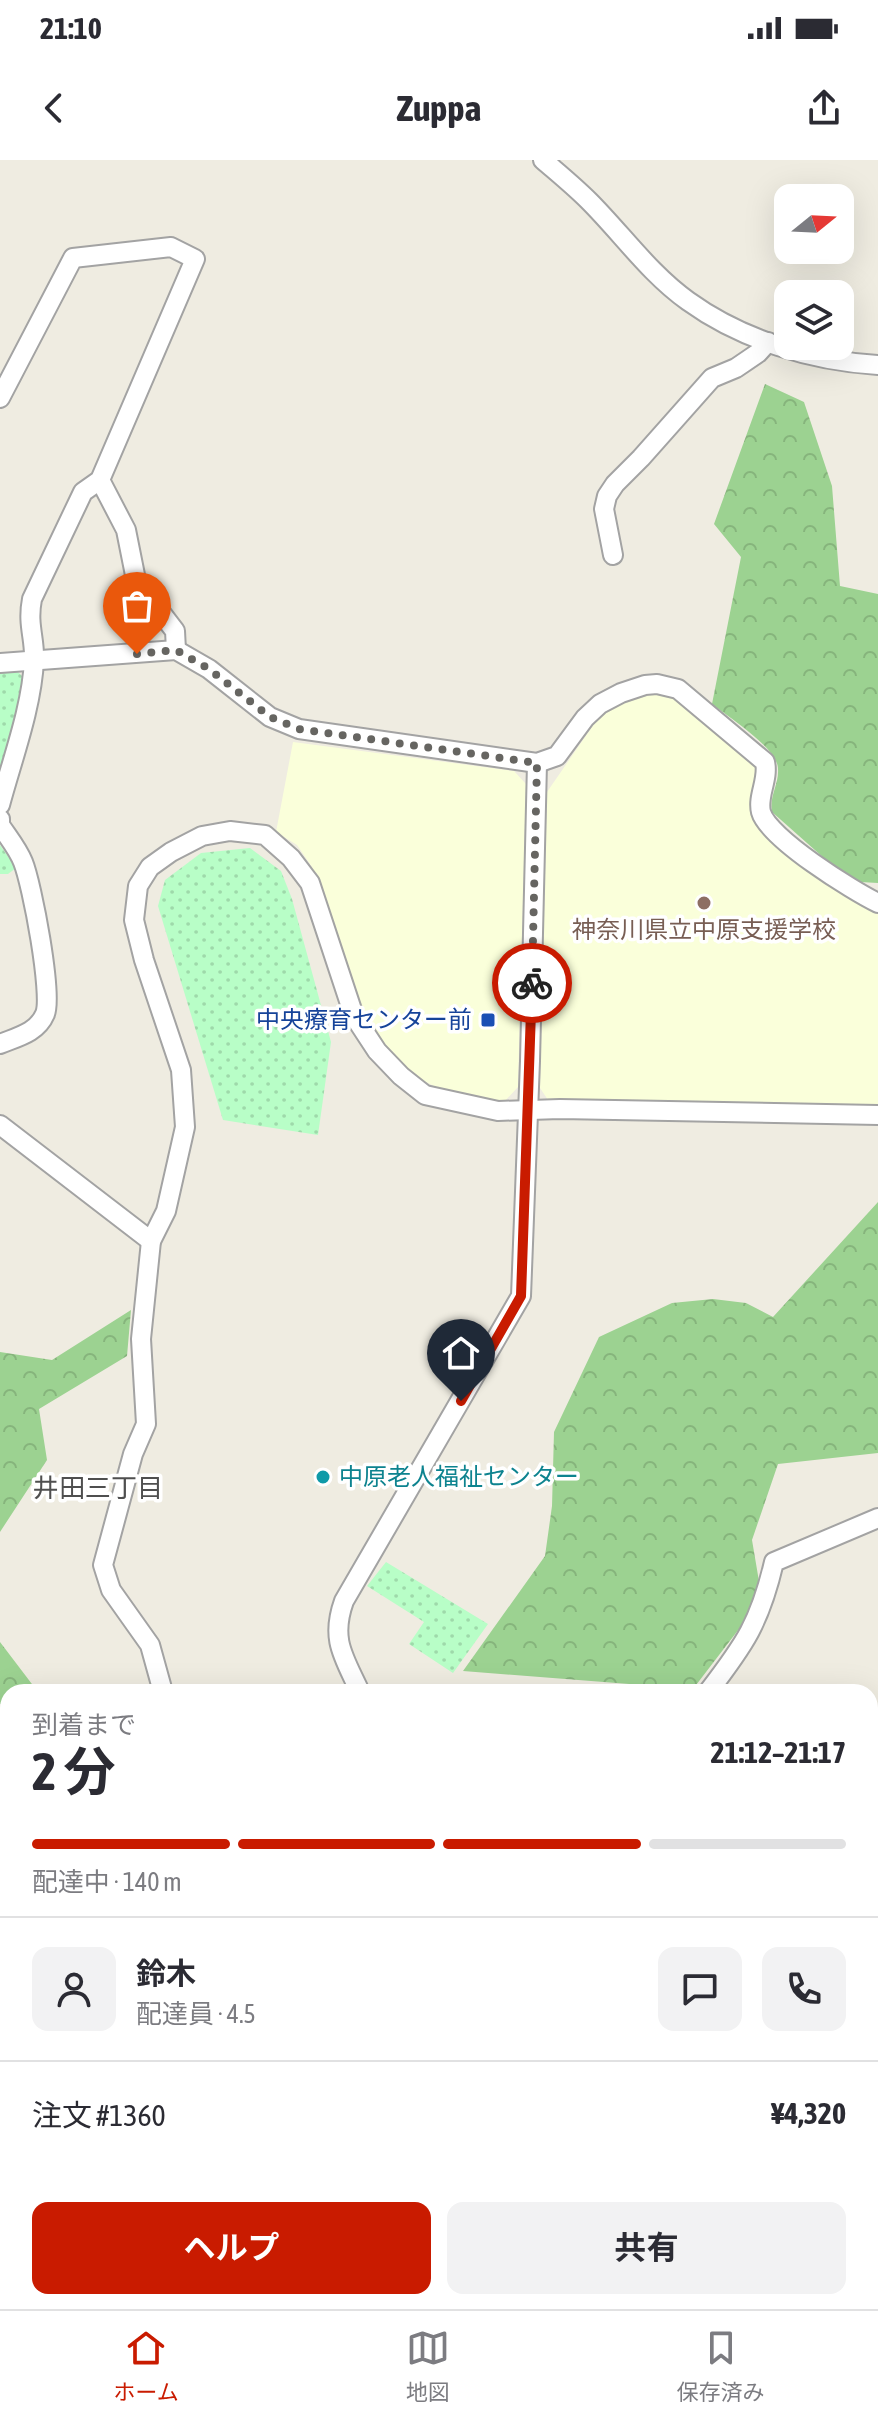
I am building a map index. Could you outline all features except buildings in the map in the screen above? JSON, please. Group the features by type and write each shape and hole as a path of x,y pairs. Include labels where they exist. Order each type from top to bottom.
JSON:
{"street":[{"path":"543,160 588,199 632,248 688,301 768,342 840,363 878,365"},
{"path":"0,398 73,258 171,247 195,259 100,480 83,492 32,599 28,618 34,658 26,705 0,805"},
{"path":"613,555 604,509 607,496 615,484 712,378 736,368 768,342"},
{"path":"100,480 126,530 136,580 175,631 176,650"},
{"path":"0,663 34,658 176,650 209,669 270,717 299,729 537,763 557,756 585,718 600,704 645,685 657,684 678,689 765,762 767,771 760,806 767,823 829,876 878,903"},
{"path":"357,1684 340,1646 336,1622 344,1601 521,1296 529,1111 537,763"},
{"path":"0,819 0,825 23,862 48,1004 38,1026 27,1034 0,1044"},
{"path":"161,1684 150,1645 111,1590 103,1565 133,1454 146,1424 141,1339 151,1241 166,1211 185,1127 181,1070 144,960 134,920 138,886 150,867 202,836 230,831 265,835 291,858 310,883 354,1016 377,1051 425,1095 498,1111 560,1109 878,1115"},
{"path":"0,1125 151,1241"},
{"path":"714,1684 752,1632 765,1603 774,1562 878,1518"}],"shaded area":[{"name":"神奈川県立中原支援学校","path":"662,690 675,696 759,765 754,804 878,909 878,1105 548,1100 540,1088 547,792 594,724 613,707 639,694"},
{"path":"293,742 514,771 526,784 518,1087 503,1103 450,1094 426,1082 406,1069 384,1048 367,1025 312,867 297,845 276,832"}],"green space":[{"path":"765,384 804,402 832,486 840,586 878,594 878,883 860,882 825,859 772,812 778,775 776,761 761,743 712,704 741,557 714,524"},
{"path":"14,668 25,679 0,781 0,671"},
{"path":"0,845 16,868 8,874 0,874"},
{"path":"250,848 281,871 292,899 331,1042 318,1135 223,1120 158,906 165,880 201,853"},
{"path":"878,1202 878,1453 778,1464 752,1540 762,1599 697,1684 629,1684 463,1671 545,1556 552,1506 554,1432 599,1337 672,1303 713,1299 746,1303 773,1317"},
{"path":"131,1310 127,1356 39,1409 47,1460 0,1532 0,1352 52,1360"},
{"path":"386,1562 488,1624 453,1673 409,1644 424,1622 367,1586"},
{"path":"0,1642 32,1684 0,1684"}],"way so far":[{"path":"137,654 176,650 209,669 270,717 299,729 537,763 532,983"}],"place":[{"name":"神奈川県立中原支援学校","path":"704,903"},
{"name":"中央療育センター前","path":"488,1020"},
{"name":"中原老人福祉センター","path":"323,1477"}],"district":[{"name":"井田三丁目","path":"98,1488"}],"route":[{"path":"461,1401 521,1296 532,983"}]}
